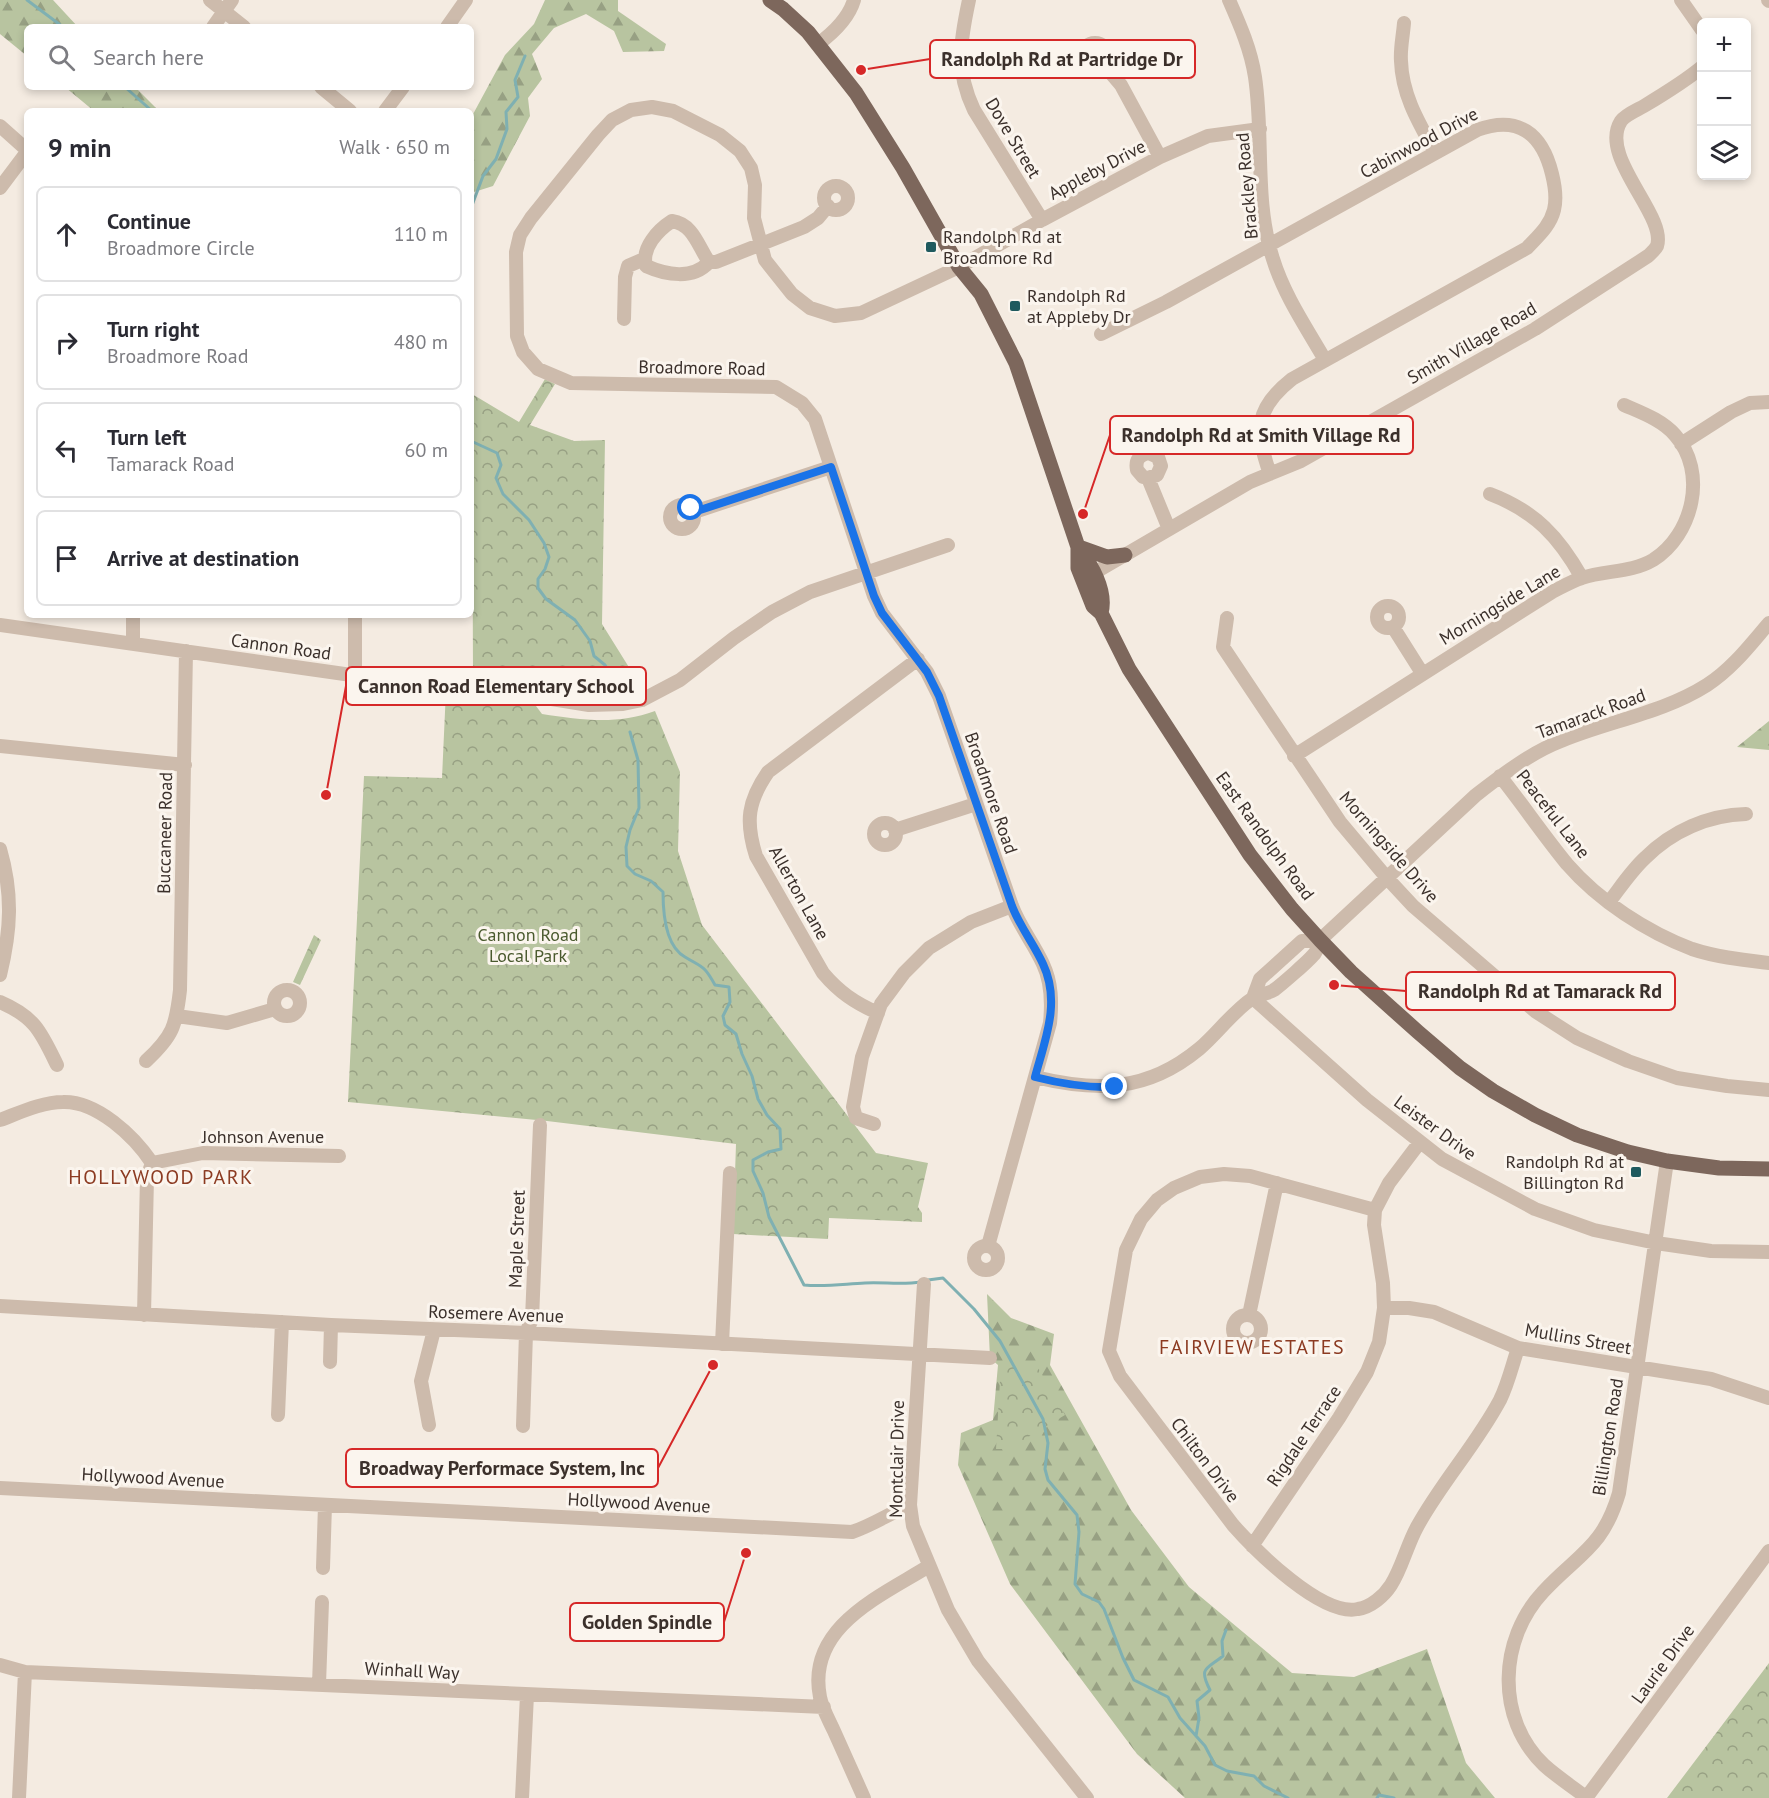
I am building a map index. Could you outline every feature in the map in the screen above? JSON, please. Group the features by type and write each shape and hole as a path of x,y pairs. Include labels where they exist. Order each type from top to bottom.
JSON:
{"main road":[{"name":"East Randolph Road","path":"770,0 808,32 856,93 903,168 959,267 981,294 1016,363 1078,547 1091,565 1104,601 1101,613"},
{"name":"East Randolph Road","path":"1078,547 1078,568 1093,606 1101,613 1130,669 1250,855 1292,909 1351,972 1460,1068 1493,1091 1577,1135 1628,1152 1667,1161 1719,1168 1769,1169"},
{"path":"1078,547 1107,557 1125,555"}],"street":[{"path":"210,0 228,6 242,24"},
{"path":"449,24 466,0"},
{"path":"818,44 829,35 851,9 854,0"},
{"name":"Dove Street","path":"969,0 960,43 960,68 966,93 974,110 1042,220"},
{"name":"Brackley Road","path":"1229,0 1244,34 1255,76 1263,202 1273,258 1287,294 1325,360"},
{"path":"1681,0 1697,24"},
{"path":"215,24 228,6"},
{"path":"1404,23 1401,60 1403,85 1412,110 1435,152"},
{"path":"1104,65 1121,85 1160,157"},
{"name":"Smith Village Road","path":"1094,573 1250,482 1301,461 1535,328 1648,256 1656,248 1658,238 1648,212 1626,173 1618,150 1616,135 1621,120 1697,70"},
{"path":"325,90 346,108"},
{"path":"387,108 401,90"},
{"name":"Broadmore Road","path":"959,267 861,313 835,316 810,308 792,294 765,260 759,245 754,218 755,185 751,168 740,151 720,135 673,111 652,107 631,110 612,120 598,135 520,235 516,252 517,336 523,352 538,369 571,383 776,387 802,403 815,419 874,596 882,613 927,672 939,696 1018,922 1044,965 1051,990 1050,1023 988,1246"},
{"name":"Cabinwood Drive","path":"1101,334 1166,302 1477,130 1493,124 1519,127 1531,135 1540,143 1549,160 1556,188 1554,210 1547,227 1527,248 1325,360 1275,392 1263,412 1260,428 1260,445 1270,474"},
{"path":"0,126 24,148"},
{"name":"Appleby Drive","path":"959,267 1160,157 1208,136 1260,129"},
{"path":"0,188 24,155"},
{"path":"709,262 687,226 681,222 672,221 652,238 644,259 646,266 660,272 692,273 703,269 709,262 716,262 804,227 818,218 828,206"},
{"path":"624,319 625,277 628,266 644,259"},
{"path":"1681,444 1731,412 1750,403 1769,402"},
{"name":"Morningside Lane","path":"1294,756 1552,592 1582,578 1628,570 1652,560 1669,547 1683,529 1692,504 1693,479 1688,453 1675,435 1652,417 1624,405"},
{"path":"694,512 831,467"},
{"path":"1148,478 1169,529"},
{"path":"1491,494 1527,512 1548,529 1569,555 1582,578"},
{"name":"Cannon Road","path":"0,626 492,695 527,695 589,705 623,704 642,700 680,680 772,612 810,592 948,544"},
{"path":"133,618 133,643"},
{"path":"355,618 355,676"},
{"name":"Morningside Drive","path":"1227,618 1222,646 1340,822 1413,906 1535,1011 1577,1038 1628,1061 1677,1078 1769,1090"},
{"name":"Tamarack Road","path":"1035,1077 1065,1085 1092,1088 1115,1087 1141,1082 1174,1067 1200,1048 1253,999 1260,979 1302,941 1320,940 1476,795 1500,776 1560,741 1669,704 1707,684 1737,661 1769,623"},
{"path":"1394,627 1422,673"},
{"name":"Buccaneer Road","path":"177,1016 180,990 186,651"},
{"name":"Allerton Lane","path":"878,1013 854,1002 837,990 823,973 756,856 750,839 749,814 757,789 768,772 918,659"},
{"path":"0,746 185,765"},
{"name":"Peaceful Lane","path":"1500,776 1569,866 1609,902 1644,927 1694,950 1769,963"},
{"path":"895,830 976,804"},
{"path":"1609,902 1644,859 1669,838 1711,819 1726,815 1746,814"},
{"path":"0,849 7,873 10,906 7,948 0,975"},
{"path":"874,1124 856,1118 853,1107 862,1057 881,1004 904,973 929,948 971,922 1012,906"},
{"name":"Leister Drive","path":"1253,999 1367,1100 1420,1142 1459,1169 1535,1209 1594,1230 1656,1243 1711,1251 1769,1252"},
{"path":"0,1002 18,1010 35,1025 57,1065"},
{"path":"146,1061 171,1035 177,1016 227,1023 276,1009"},
{"path":"0,1120 52,1103 72,1102 87,1106 110,1118 145,1153 152,1163 147,1177 144,1315"},
{"name":"Maple Street","path":"523,1426 526,1333 531,1319 540,1125"},
{"name":"Rigdale Terrace","path":"1252,1546 1339,1418 1367,1372 1379,1342 1384,1308 1383,1283 1374,1225 1375,1210 1389,1183 1420,1142"},
{"name":"Johnson Avenue","path":"152,1163 203,1153 339,1156"},
{"name":"Billington Road","path":"1587,1798 1543,1764 1522,1736 1512,1711 1509,1694 1509,1660 1512,1644 1526,1613 1543,1592 1593,1546 1607,1527 1618,1493 1667,1161"},
{"path":"722,1344 730,1173"},
{"name":"Chilton Drive","path":"1375,1210 1250,1176 1224,1174 1200,1177 1174,1188 1157,1200 1141,1219 1126,1250 1109,1351 1120,1376 1233,1525 1252,1546 1325,1604 1342,1610 1359,1609 1375,1602 1391,1585 1417,1527 1500,1401 1518,1348"},
{"path":"1250,1315 1277,1183"},
{"name":"Montclair Drive","path":"924,1284 910,1505 913,1526 948,1610 978,1660 1087,1798"},
{"name":"Rosemere Avenue","path":"0,1306 282,1323 526,1333 990,1358"},
{"name":"Mullins Street","path":"1384,1308 1409,1308 1434,1312 1518,1348 1711,1379 1769,1398"},
{"path":"278,1415 282,1323"},
{"path":"330,1362 331,1325"},
{"path":"429,1425 421,1381 434,1330"},
{"name":"Hollywood Avenue","path":"0,1488 852,1532 870,1526 910,1505"},
{"path":"323,1568 325,1505"},
{"name":"Laurie Drive","path":"1587,1798 1769,1551"},
{"path":"864,1798 820,1699 819,1669 823,1652 838,1627 859,1610 929,1566"},
{"path":"319,1684 322,1602"},
{"name":"Winhall Way","path":"0,1665 25,1672 824,1707"},
{"path":"19,1798 25,1672"},
{"path":"522,1798 527,1695"}],"green space":[{"path":"0,0 53,0 75,24 24,24 24,54 0,34"},
{"path":"545,0 618,0 618,11 666,44 664,51 623,52 614,31 586,14 554,28 532,54 542,79 528,98 530,116 493,186 474,192 474,112 505,55 534,24"},
{"path":"69,90 138,90 156,108 90,108"},
{"path":"545,379 555,384 530,425 574,441 605,440 602,624 640,685 604,692 473,677 474,395 519,422"},
{"name":"Cannon Road Local Park","path":"446,690 530,698 542,714 571,718 613,720 655,711 680,772 678,851 702,925 876,1153 928,1163 918,1207 922,1213 922,1222 829,1218 828,1239 733,1234 736,1144 547,1121 348,1102 364,776 442,778"},
{"path":"1769,721 1769,750 1737,747"},
{"path":"314,935 321,940 300,985 293,982"},
{"path":"987,1294 1011,1318 1054,1334 1050,1365 1131,1510 1189,1587 1292,1673 1354,1677 1427,1649 1466,1763 1495,1798 1185,1798 1137,1754 1010,1584 958,1465 961,1433 993,1420 998,1365 990,1358"},
{"path":"1001,1364 1037,1366 1065,1415 1008,1449 996,1449"},
{"path":"1769,1663 1769,1798 1667,1798 1760,1675"}],"waterway":[{"path":"27,0 59,24"},
{"path":"474,200 483,176 496,159 507,129 506,112 518,97 515,80 525,56"},
{"path":"128,90 149,108"},
{"path":"474,442 497,453 501,465 496,478 503,494 529,520 544,543 549,557 538,579 538,588 546,599 575,620 590,641 594,656 605,665 614,681"},
{"path":"630,732 638,760 639,808 626,847 627,866 635,874 651,881 663,892 666,928 678,952 703,968 715,985 729,987 730,1002 723,1016 725,1025 736,1034 758,1099 767,1115 780,1129 781,1149 768,1152 753,1160 753,1171 763,1193 769,1217 804,1285 921,1282"},
{"path":"928,1280 943,1278 974,1309 1000,1341 1043,1419 1048,1443 1045,1469 1048,1480 1077,1515 1079,1532 1075,1584 1082,1594 1099,1602 1104,1609 1134,1680 1168,1697 1180,1718 1205,1746 1215,1765 1227,1771 1254,1776 1264,1786 1288,1798"},
{"path":"1196,1736 1199,1718 1197,1701 1210,1690 1205,1677 1206,1669 1223,1656 1222,1641 1226,1630"},
{"path":"1377,1798 1379,1795 1394,1798"}],"place":[{"name":"Randolph Rd at Partridge Dr","path":"861,70"},
{"name":"Randolph Rd at Broadmore Rd","path":"931,247"},
{"name":"Randolph Rd at Appleby Dr","path":"1015,306"},
{"name":"Randolph Rd at Smith Village Rd","path":"1083,514"},
{"name":"Cannon Road Elementary School","path":"326,795"},
{"name":"Randolph Rd at Tamarack Rd","path":"1334,985"},
{"name":"Randolph Rd at Billington Rd","path":"1636,1172"},
{"name":"Broadway Performace System, Inc","path":"713,1365"},
{"name":"Golden Spindle","path":"746,1553"}],"district":[{"name":"HOLLYWOOD PARK","path":"161,1177"},
{"name":"FAIRVIEW ESTATES","path":"1252,1347"}],"route":[{"path":"691,508 694,512 831,467 874,596 882,613 927,672 939,696 1018,922 1044,965 1051,990 1052,1006 1050,1023 1035,1077 1065,1085 1092,1088 1115,1087"}]}
